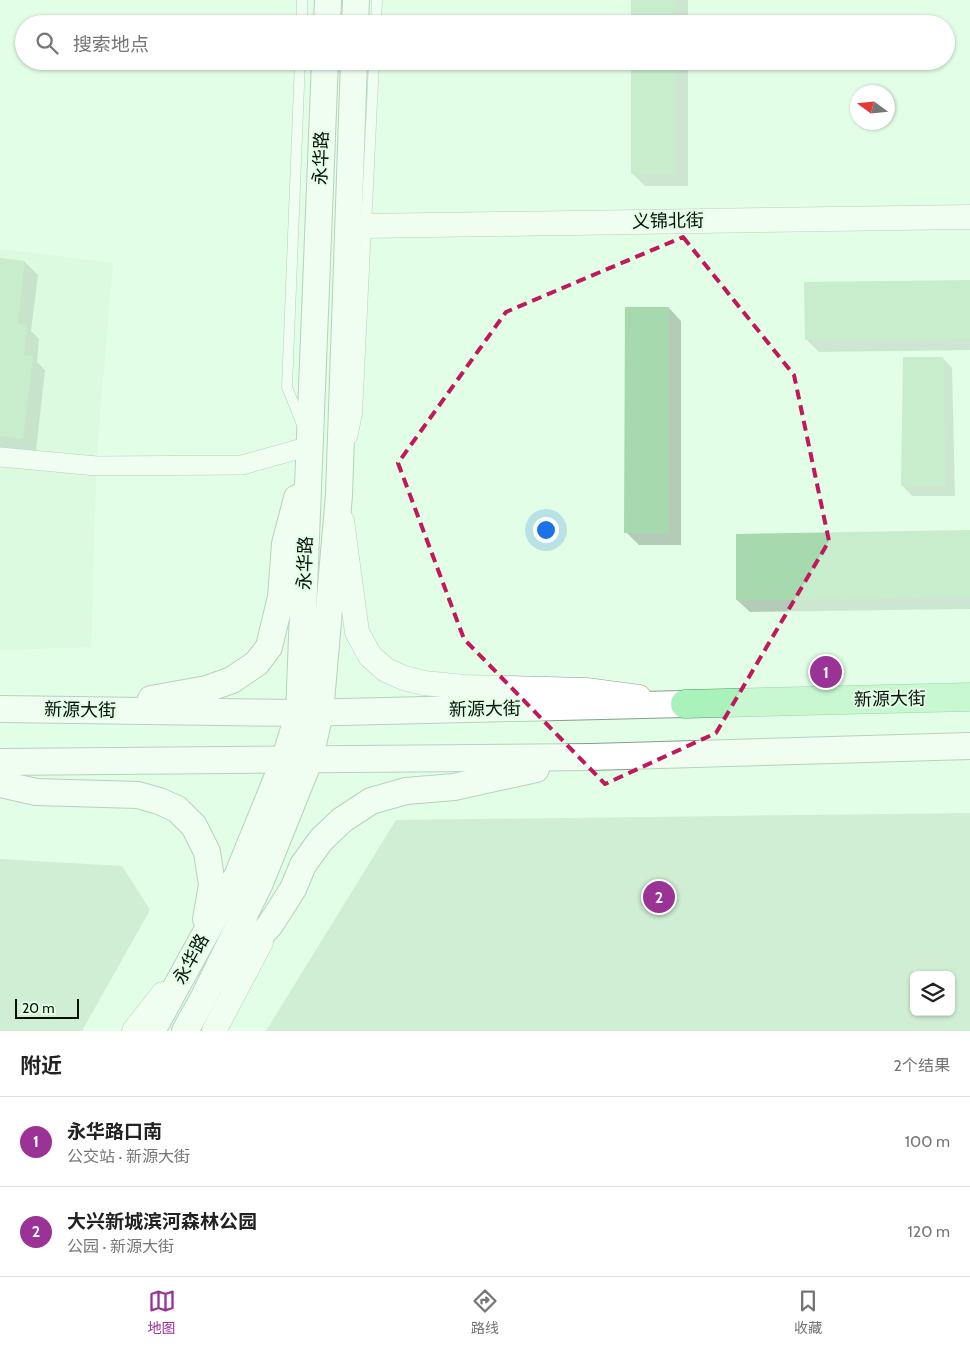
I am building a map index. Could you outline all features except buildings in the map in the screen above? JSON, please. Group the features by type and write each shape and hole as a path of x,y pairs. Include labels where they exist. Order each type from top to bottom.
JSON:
{"main road":[{"path":"327,15 328,0"},
{"path":"355,15 356,0"},
{"name":"永华路","path":"185,1031 204,997 260,883 309,761 310,446 325,70"},
{"name":"永华路","path":"152,1031 238,874 284,761 310,713 338,495 354,70"},
{"path":"83,710 207,689 232,680 257,663 269,647 275,627 281,597 285,544 310,446"},
{"name":"新源大街","path":"0,709 310,713 970,697"},
{"path":"0,762 309,761 591,757 970,746"},
{"path":"204,997 270,925 293,889 303,865 321,840 342,820 372,801 406,791 454,787 591,757"},
{"path":"0,784 36,792 138,795 159,801 177,810 194,826 207,852 212,885 205,925 191,960"}],"street":[{"name":"义锦北街","path":"366,226 970,216"},
{"path":"0,457 97,466 242,466 310,446"},
{"path":"338,495 357,632 370,656 386,670 404,678 424,683 464,687 586,690 685,704"},
{"path":"214,1031 270,925"},
{"path":"134,1031 191,960"}],"lane":[{"path":"302,0 302,15"},
{"path":"376,15 377,0"},
{"path":"300,70 287,387 310,446"},
{"path":"338,495 357,414 374,70"}],"highlighted area":[{"path":"683,237 794,375 829,541 716,733 605,784 464,639 398,463 506,312"}],"shaded area":[{"path":"0,249 113,263 97,449 91,647 0,650"},
{"path":"970,813 970,1031 266,1031 396,820"},
{"path":"0,859 122,866 150,910 82,1031 0,1031"}],"place":[{"name":"永华路口南","path":"826,672"},
{"name":"大兴新城滨河森林公园","path":"659,897"}]}
